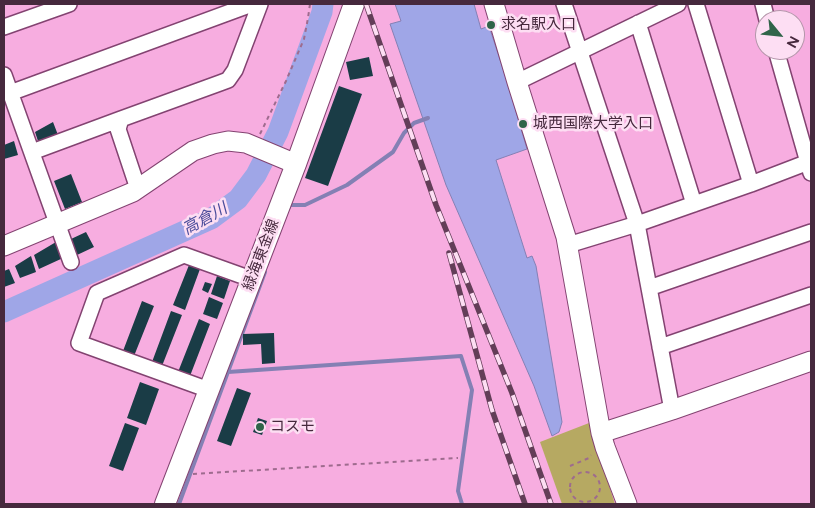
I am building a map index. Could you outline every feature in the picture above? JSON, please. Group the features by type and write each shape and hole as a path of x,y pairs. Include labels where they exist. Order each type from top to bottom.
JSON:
{"main road":[{"name":"緑海東金線","path":"165,504 251,279 289,162 354,4"}],"street":[{"path":"4,27 68,4"},
{"path":"10,93 252,4"},
{"path":"32,152 228,80 235,70 260,4"},
{"path":"494,4 568,245 604,448 627,504"},
{"path":"564,4 637,224 672,410"},
{"path":"517,82 678,4"},
{"path":"696,4 751,184"},
{"path":"638,23 694,204"},
{"path":"568,245 810,166 779,60"},
{"path":"4,75 71,262"},
{"path":"121,119 118,129 138,188"},
{"path":"4,246 133,192 193,152 213,144 228,141 246,143 289,162"},
{"path":"649,288 811,232"},
{"path":"209,390 79,343 97,293 184,256 251,279"},
{"path":"660,347 811,295"},
{"path":"601,433 811,361"}],"path":[{"path":"255,147 304,39 310,4"},
{"path":"176,475 458,458"},
{"path":"585,471 594,474 599,482 600,491 590,503 576,499 570,492 570,482 580,472 585,471"}],"shaded area":[{"path":"589,423 615,504 562,504 540,442"}],"water":[{"path":"395,4 474,4 481,29 489,26 527,149 496,160 527,258 532,256 536,266 562,422 559,432 552,436 534,386 446,185 390,24 401,21"}],"building":[{"path":"369,57 373,76 350,80 346,62"},
{"path":"339,86 362,94 328,186 305,178"},
{"path":"53,122 58,135 39,144 35,132"},
{"path":"14,141 18,155 4,159 4,145"},
{"path":"71,174 82,202 65,209 54,181"},
{"path":"86,232 94,247 77,255 71,239"},
{"path":"56,242 63,258 39,269 34,255"},
{"path":"31,256 36,272 20,278 15,266"},
{"path":"189,265 200,269 185,310 173,305"},
{"path":"9,269 15,283 4,287 4,271"},
{"path":"217,276 230,281 224,299 211,294"},
{"path":"205,282 212,284 208,293 202,290"},
{"path":"209,297 223,303 217,319 203,314"},
{"path":"142,301 154,306 134,356 123,351"},
{"path":"171,311 182,315 162,366 152,362"},
{"path":"199,319 210,324 190,376 178,372"},
{"path":"274,333 275,363 262,364 261,344 243,345 243,334"},
{"path":"140,382 159,389 146,425 127,418"},
{"path":"237,388 251,393 231,446 217,441"},
{"path":"258,418 267,421 262,435 253,432"},
{"path":"125,423 139,428 123,471 109,466"}],"waterway":[{"name":"高倉川","path":"4,312 211,219 238,199 256,175 278,132 322,12 323,4"},
{"path":"289,207 290,205 305,205 347,185 393,152 404,133 414,123 428,118"},
{"path":"179,504 265,272"},
{"path":"228,372 461,356 472,390 458,491 462,504"}],"railway":[{"path":"366,4 436,205 512,393 551,504"},
{"path":"449,253 492,410 525,504"}],"place":[{"name":"求名駅入口","path":"491,25"},
{"name":"城西国際大学入口","path":"523,124"},
{"name":"コスモ","path":"260,427"}]}
